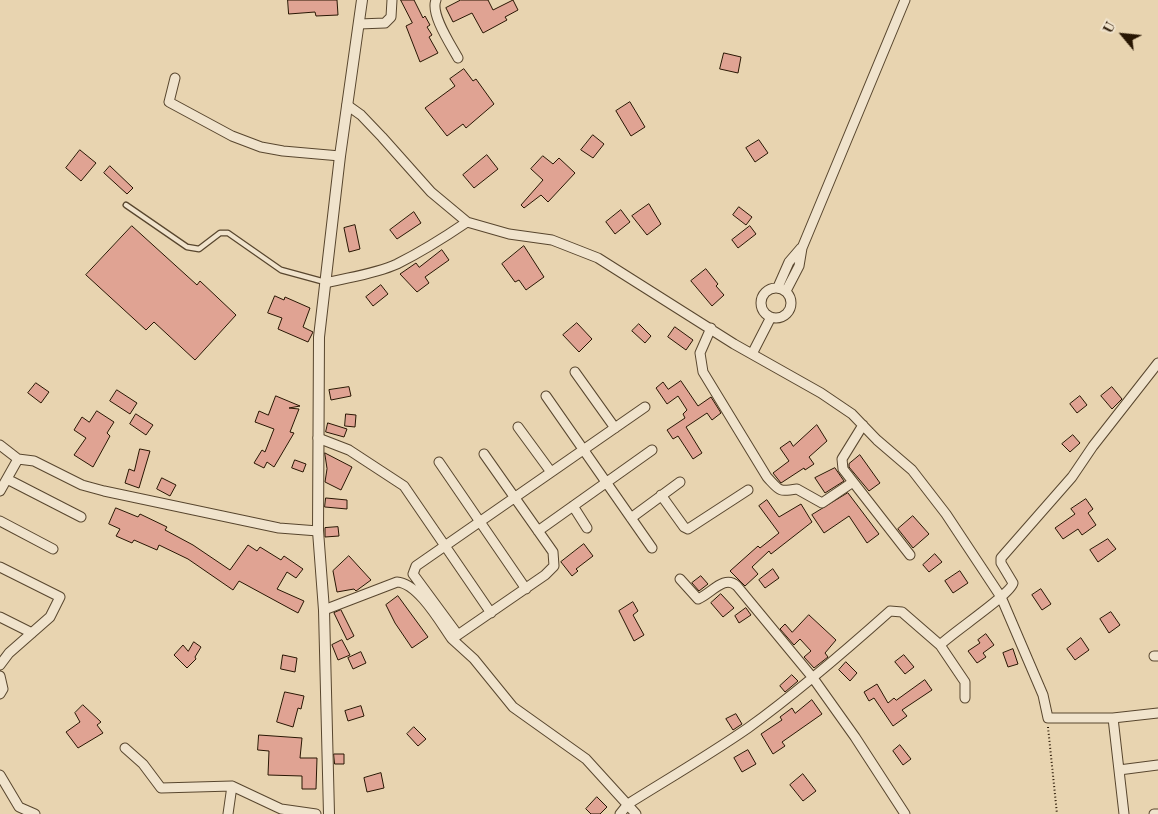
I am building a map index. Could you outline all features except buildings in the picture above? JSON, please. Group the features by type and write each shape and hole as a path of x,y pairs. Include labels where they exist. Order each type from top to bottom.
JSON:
{"street":[{"path":"328,814 324,610 318,531 319,337 340,156 362,0"},
{"path":"358,24 385,23 391,16 392,0"},
{"path":"436,0 434,8 440,24 458,58"},
{"path":"782,289 799,266 802,248 905,0"},
{"path":"175,78 169,102 232,136 261,147 340,156"},
{"path":"347,105 361,115 431,192 467,222 508,234 552,240 598,258 752,354 827,397 863,425 877,440 912,470 946,514 1001,597 1043,695 1048,718 1113,718 1158,713"},
{"path":"326,283 396,264 467,222"},
{"path":"769,289 782,289 791,298 791,307 787,314 779,318 771,318 764,312 760,304 762,295 769,289"},
{"path":"752,354 771,318"},
{"path":"711,328 700,353 703,372 767,477 783,492 797,489 822,503 853,482"},
{"path":"940,645 950,635 1012,588 1013,583 1000,563 1001,558 1072,477 1099,438 1158,363"},
{"path":"575,372 615,428"},
{"path":"546,396 652,548"},
{"path":"455,637 413,574 416,566 645,407"},
{"path":"863,425 841,464 910,555"},
{"path":"518,427 551,472"},
{"path":"318,438 349,450 404,486 491,613"},
{"path":"0,445 18,459 34,461 82,484 104,491 279,528 318,531"},
{"path":"538,531 652,450"},
{"path":"455,637 546,576 554,566 553,552 484,454"},
{"path":"0,491 18,459"},
{"path":"439,462 526,589"},
{"path":"6,479 81,517"},
{"path":"631,518 680,482"},
{"path":"661,495 684,527 688,529 748,490"},
{"path":"573,506 587,528"},
{"path":"0,521 53,549"},
{"path":"0,567 60,597 50,617 9,653 0,665"},
{"path":"680,579 698,599 725,581 732,582 813,678 855,737 905,814"},
{"path":"324,610 397,582 403,582 413,587 513,707 586,760 636,814"},
{"path":"620,814 628,804 746,729 813,678 890,611 902,612 940,645 965,682 965,698"},
{"path":"0,618 32,633"},
{"path":"0,676 2,689 0,694"},
{"path":"1113,718 1124,814"},
{"path":"125,748 143,764 161,788 232,786 281,809 316,814"},
{"path":"1119,770 1158,765"},
{"path":"0,775 19,806 35,814"},
{"path":"228,814 232,786"}],"lane":[{"path":"126,205 186,247 198,249 220,234 228,233 281,270 326,283"}],"path":[{"path":"1048,718 1058,814"}]}
